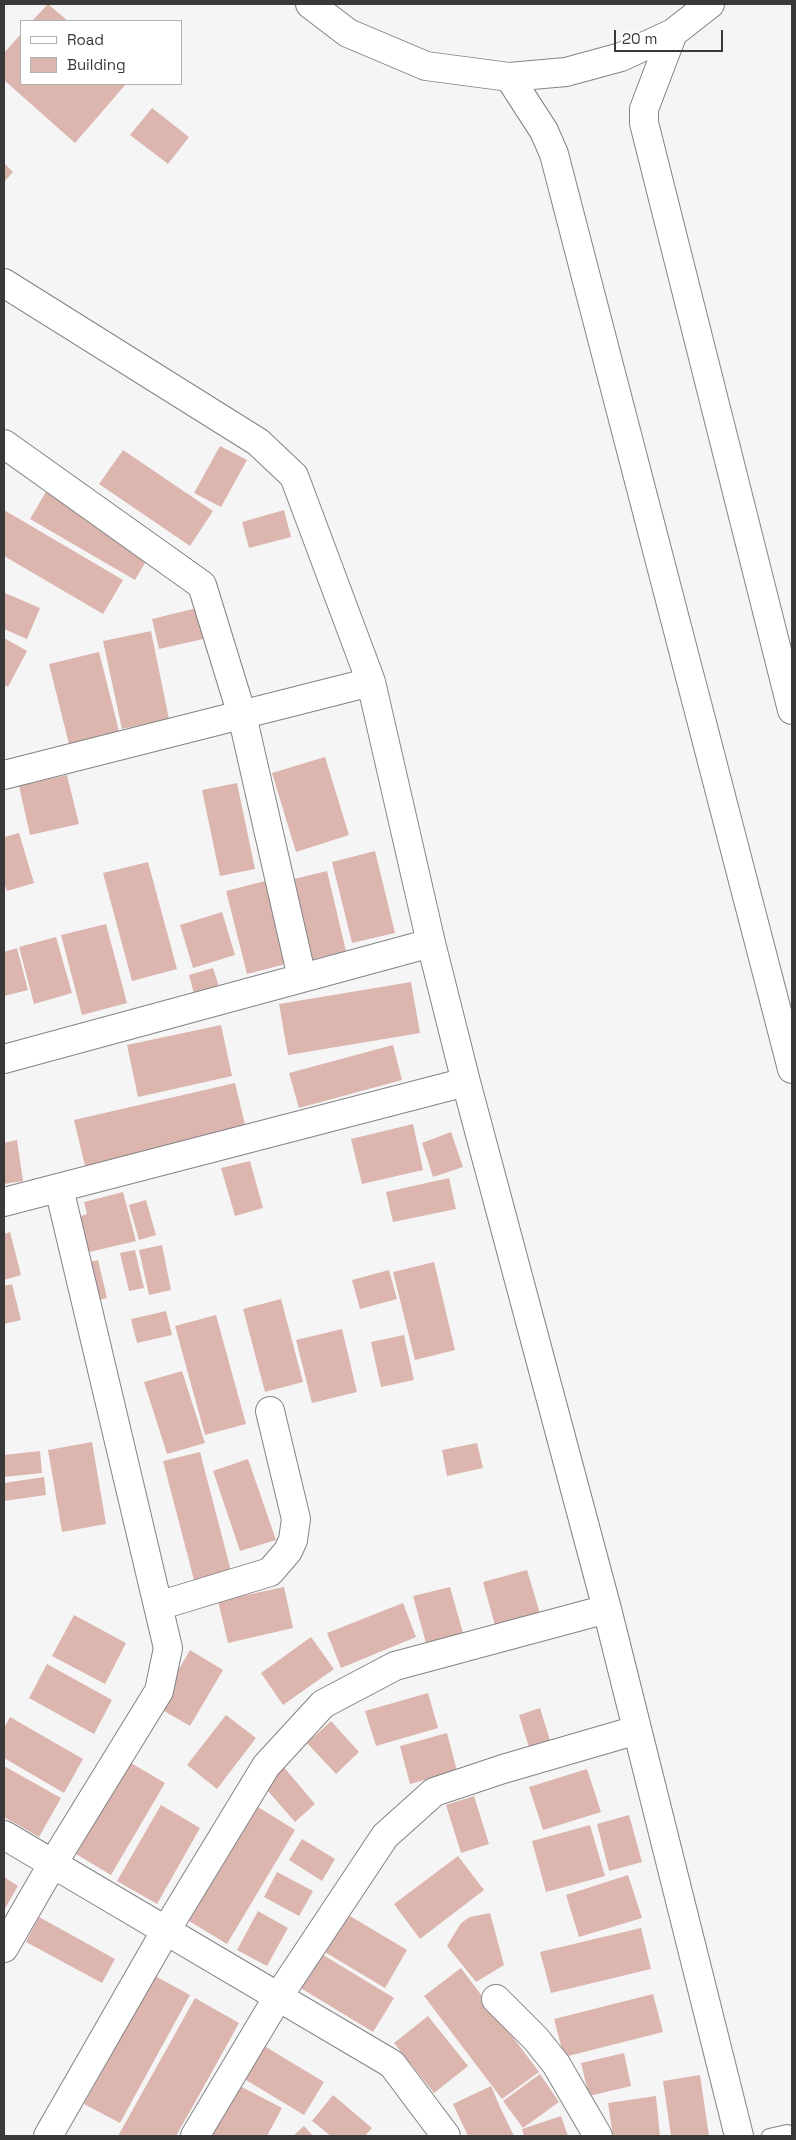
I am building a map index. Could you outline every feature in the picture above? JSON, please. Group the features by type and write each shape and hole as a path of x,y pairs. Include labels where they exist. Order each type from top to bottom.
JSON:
{"street":[{"path":"310,4 348,33 426,66 509,77 575,70 621,58 673,34 710,4"},
{"path":"673,34 644,109 644,124 792,710"},
{"path":"509,77 544,131 554,154 792,1069"},
{"path":"4,282 258,442 294,476 372,682 431,943 466,1082 607,1609 739,2136"},
{"path":"4,444 202,585 242,715 302,978"},
{"path":"4,775 372,682"},
{"path":"4,1059 431,943"},
{"path":"4,1202 466,1082"},
{"path":"4,1948 52,1865 160,1691 168,1648 59,1188"},
{"path":"158,1606 270,1572 288,1551 296,1519 270,1411"},
{"path":"48,2136 165,1932 266,1766 323,1704 395,1666 607,1609"},
{"path":"195,2136 278,1997 385,1836 434,1792 503,1769 637,1730"},
{"path":"4,1835 165,1932 392,2064 446,2136"},
{"path":"496,1999 524,2026 556,2064 598,2136"}],"lane":[{"path":"769,2136 787,2132 792,2134"}],"building":[{"path":"48,4 67,20 33,20"},
{"path":"20,35 20,85 125,85 75,143 4,80 4,53"},
{"path":"152,108 189,137 168,164 130,135"},
{"path":"4,163 13,172 4,182"},
{"path":"220,446 247,460 221,507 194,493"},
{"path":"123,450 213,511 190,546 99,484"},
{"path":"47,490 152,551 135,580 30,519"},
{"path":"4,510 123,580 103,614 4,556"},
{"path":"284,510 291,537 249,548 242,522"},
{"path":"5,593 40,608 27,639 4,629"},
{"path":"205,606 212,637 159,649 152,619"},
{"path":"151,631 169,719 122,729 103,641"},
{"path":"4,638 27,651 8,687 4,685"},
{"path":"99,652 119,731 69,744 49,664"},
{"path":"325,757 349,835 296,852 272,773"},
{"path":"67,775 79,824 30,835 19,786"},
{"path":"237,783 255,869 220,876 202,790"},
{"path":"19,833 34,883 7,891 4,882 4,837"},
{"path":"375,851 395,933 352,943 332,862"},
{"path":"148,862 177,969 132,981 103,873"},
{"path":"327,871 346,951 310,960 290,880"},
{"path":"269,880 290,963 247,974 226,891"},
{"path":"222,912 235,955 193,968 180,925"},
{"path":"106,924 127,1003 82,1015 61,935"},
{"path":"56,937 72,993 34,1004 19,947"},
{"path":"17,948 28,990 4,996 4,952"},
{"path":"213,968 221,993 196,1001 189,975"},
{"path":"411,982 420,1033 288,1055 279,1004"},
{"path":"221,1025 232,1076 138,1097 127,1045"},
{"path":"393,1045 402,1080 299,1108 289,1073"},
{"path":"235,1083 247,1133 86,1170 74,1120"},
{"path":"413,1124 423,1170 362,1184 351,1139"},
{"path":"451,1132 463,1167 433,1177 422,1143"},
{"path":"17,1140 23,1181 4,1184 4,1143"},
{"path":"250,1161 263,1208 235,1216 221,1168"},
{"path":"449,1178 456,1209 393,1222 386,1192"},
{"path":"123,1192 136,1241 77,1255 68,1220 87,1214 84,1202"},
{"path":"146,1200 156,1235 139,1240 129,1205"},
{"path":"10,1232 21,1275 4,1280 4,1234"},
{"path":"162,1245 171,1290 149,1295 139,1250"},
{"path":"135,1250 144,1288 129,1291 120,1253"},
{"path":"98,1260 107,1298 91,1302 82,1264"},
{"path":"434,1262 455,1350 415,1360 393,1272"},
{"path":"389,1270 397,1299 360,1309 352,1280"},
{"path":"12,1284 21,1320 4,1324 4,1286"},
{"path":"281,1299 303,1382 265,1392 243,1309"},
{"path":"166,1311 172,1335 137,1343 131,1319"},
{"path":"216,1315 246,1424 205,1435 175,1326"},
{"path":"342,1329 357,1392 312,1403 296,1340"},
{"path":"404,1335 414,1380 381,1387 371,1342"},
{"path":"182,1371 205,1443 167,1454 144,1382"},
{"path":"92,1442 106,1524 62,1532 48,1450"},
{"path":"477,1443 483,1468 447,1476 442,1450"},
{"path":"40,1451 42,1473 4,1477 4,1455"},
{"path":"200,1452 231,1571 194,1580 163,1461"},
{"path":"248,1459 276,1540 240,1551 213,1471"},
{"path":"44,1477 46,1495 4,1501 4,1483"},
{"path":"527,1570 541,1617 496,1629 483,1582"},
{"path":"284,1587 293,1628 228,1643 218,1601"},
{"path":"450,1587 463,1633 426,1643 413,1596"},
{"path":"403,1603 416,1637 341,1668 327,1633"},
{"path":"74,1615 126,1643 105,1684 52,1656"},
{"path":"311,1637 334,1669 283,1705 261,1673"},
{"path":"190,1650 223,1670 190,1726 157,1707"},
{"path":"47,1664 112,1700 94,1734 29,1698"},
{"path":"428,1693 438,1728 376,1746 365,1711"},
{"path":"540,1708 552,1747 531,1754 519,1715"},
{"path":"226,1715 256,1738 217,1789 187,1765"},
{"path":"10,1717 83,1759 64,1793 4,1758 4,1728"},
{"path":"331,1721 359,1752 336,1774 307,1743"},
{"path":"447,1733 457,1771 410,1784 400,1746"},
{"path":"131,1763 165,1783 111,1875 76,1854"},
{"path":"282,1765 315,1804 295,1822 261,1783"},
{"path":"4,1766 61,1798 39,1837 4,1817"},
{"path":"587,1769 601,1812 543,1830 529,1787"},
{"path":"474,1796 489,1844 461,1853 446,1805"},
{"path":"161,1805 200,1828 157,1904 117,1881"},
{"path":"258,1807 295,1830 227,1944 189,1921"},
{"path":"629,1815 642,1862 609,1871 597,1824"},
{"path":"590,1825 605,1876 546,1892 532,1841"},
{"path":"302,1839 335,1859 322,1881 289,1860"},
{"path":"458,1856 484,1890 420,1939 394,1904"},
{"path":"277,1872 313,1891 299,1916 264,1897"},
{"path":"628,1875 642,1918 579,1937 566,1895"},
{"path":"4,1877 18,1886 4,1910"},
{"path":"258,1911 288,1928 267,1966 237,1950"},
{"path":"345,1913 407,1950 385,1988 323,1951"},
{"path":"490,1913 504,1965 476,1982 447,1946 461,1923 470,1917"},
{"path":"39,1917 115,1959 102,1983 26,1942"},
{"path":"641,1928 651,1969 551,1993 540,1952"},
{"path":"320,1953 394,1998 373,2032 299,1987"},
{"path":"461,1968 539,2072 502,2099 424,1996"},
{"path":"155,1976 190,1995 120,2123 84,2104"},
{"path":"653,1994 663,2032 564,2057 554,2019"},
{"path":"195,1998 239,2023 198,2097 176,2136 118,2136"},
{"path":"428,2016 468,2066 434,2093 394,2043"},
{"path":"261,2044 324,2082 304,2115 241,2077"},
{"path":"624,2053 631,2086 589,2096 581,2063"},
{"path":"540,2074 559,2102 523,2128 503,2101"},
{"path":"700,2075 709,2136 671,2136 663,2081"},
{"path":"236,2084 282,2108 267,2136 209,2136"},
{"path":"491,2086 514,2136 468,2136 453,2104"},
{"path":"333,2095 372,2128 365,2136 331,2136 312,2121"},
{"path":"656,2096 660,2136 613,2136 608,2103"},
{"path":"561,2116 568,2136 524,2136 522,2129"},
{"path":"304,2126 313,2136 293,2136"}]}
